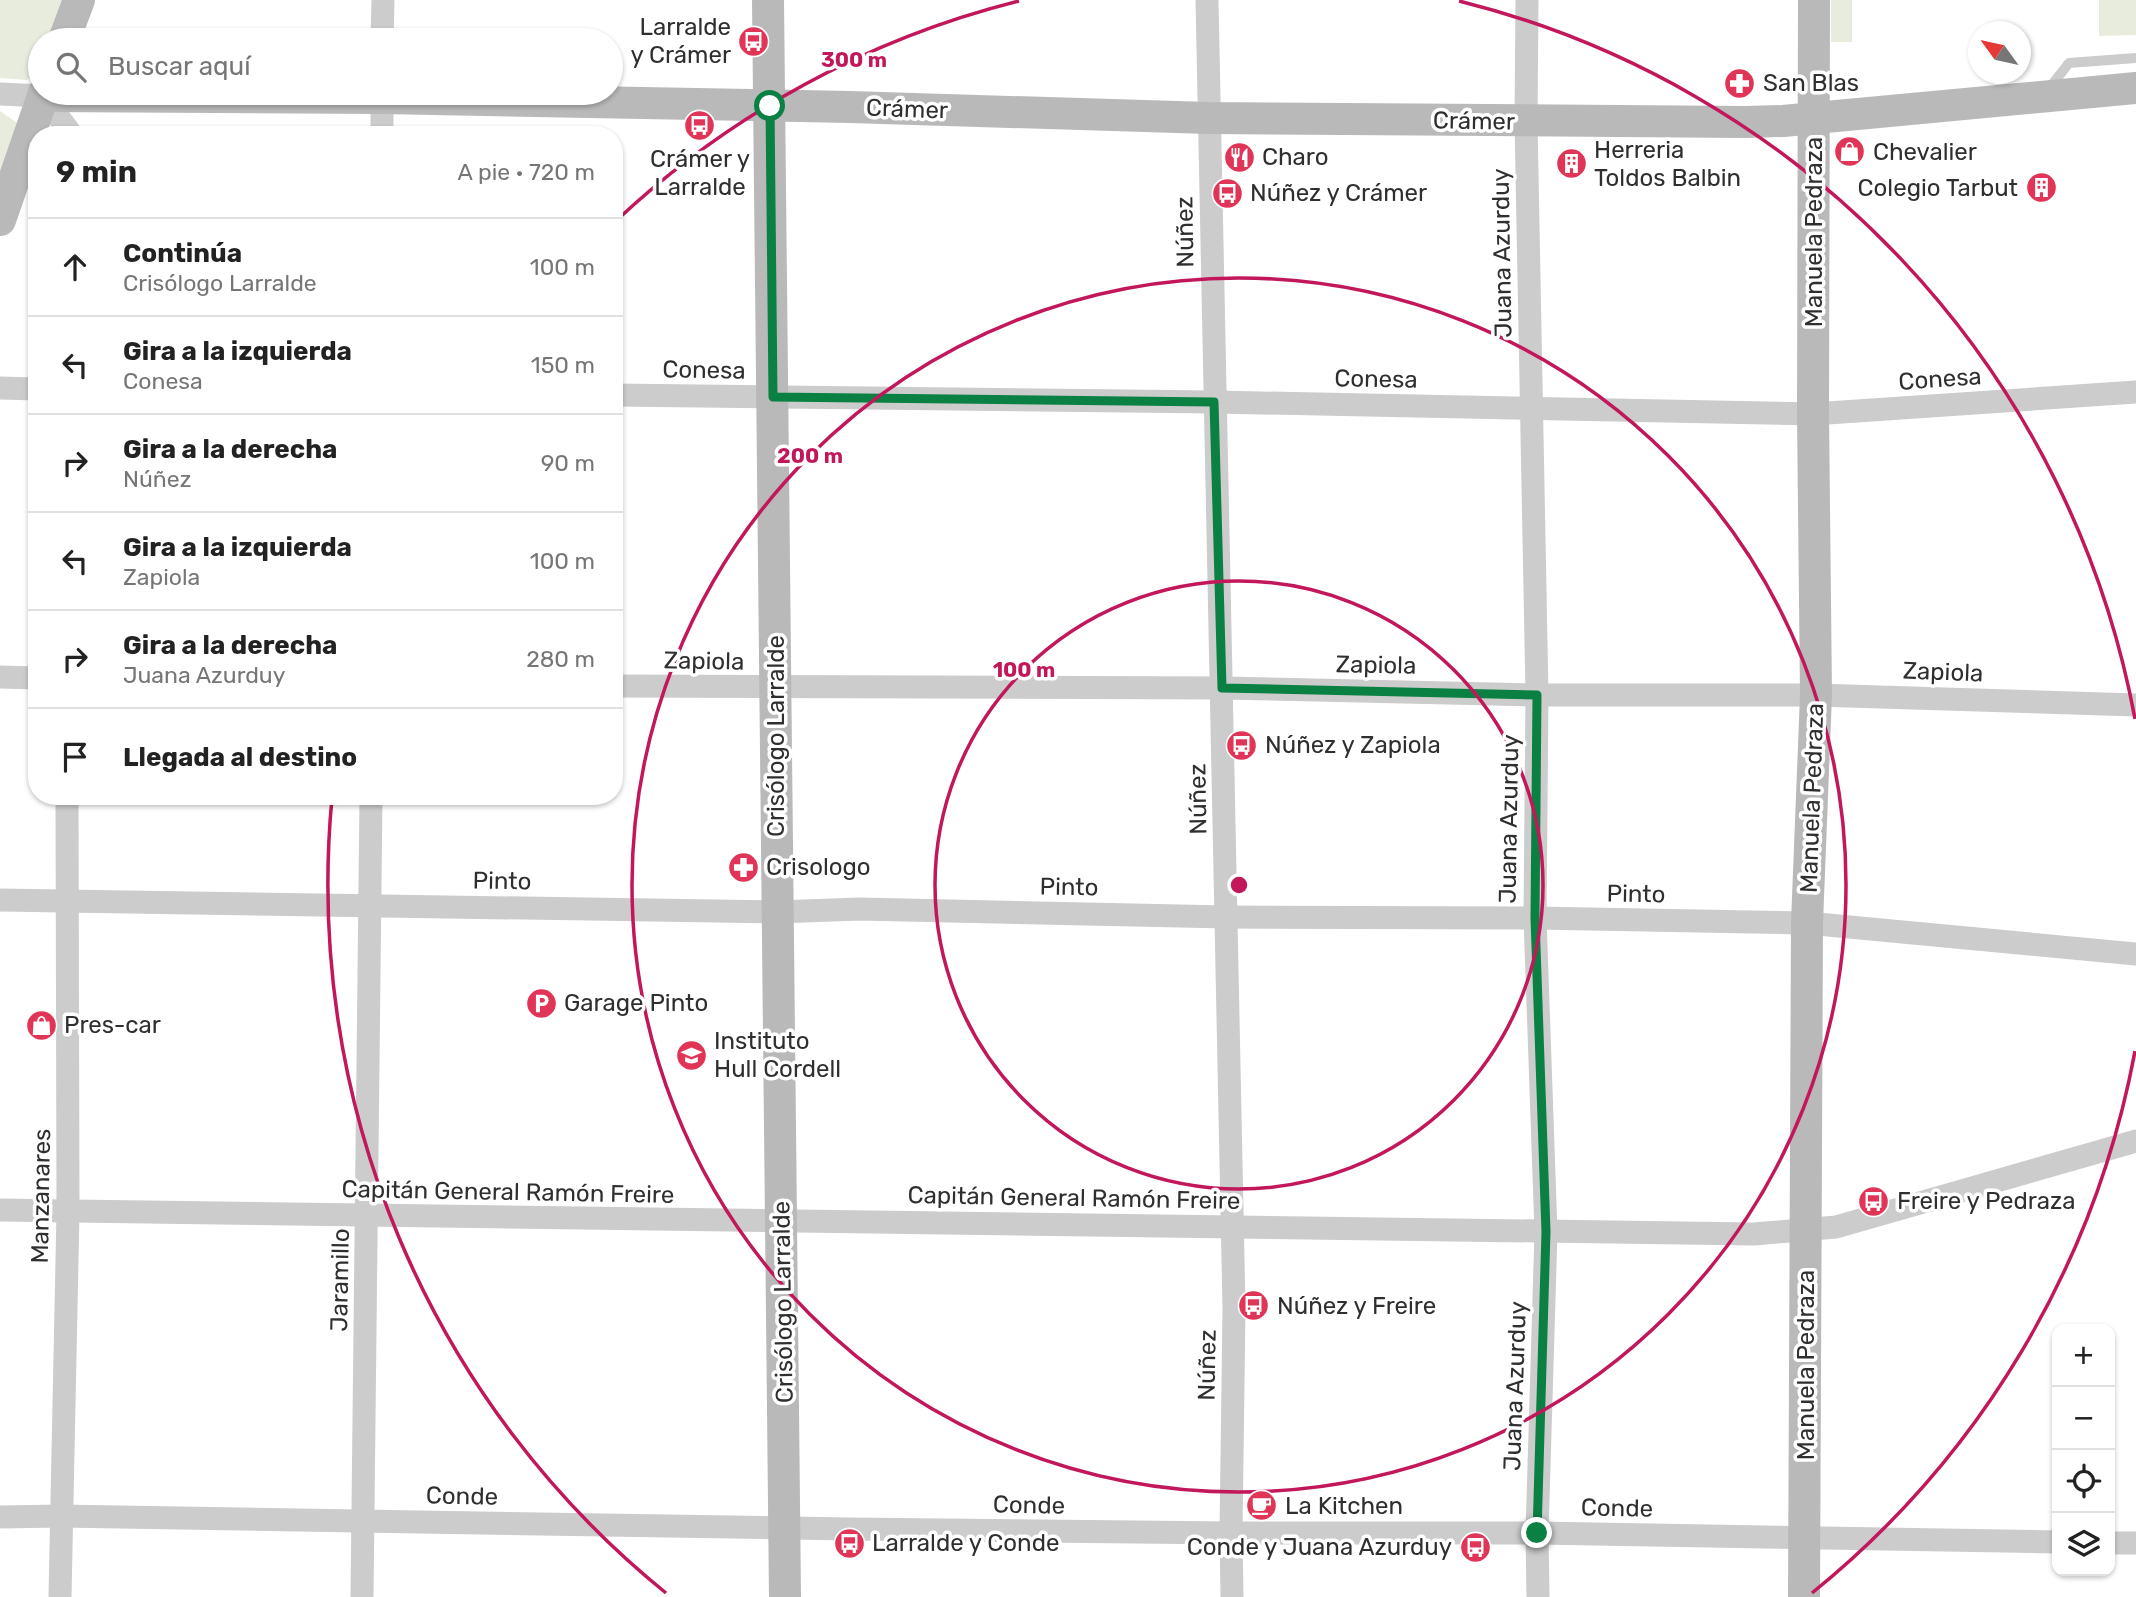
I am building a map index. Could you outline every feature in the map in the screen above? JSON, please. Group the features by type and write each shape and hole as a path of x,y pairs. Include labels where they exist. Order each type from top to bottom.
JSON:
{"street":[{"path":"68,28 79,0"},
{"path":"382,28 383,0"},
{"name":"Crisólogo Larralde","path":"768,0 785,1597"},
{"name":"Núñez","path":"1207,0 1233,1226 1232,1597"},
{"name":"Juana Azurduy","path":"1527,0 1526,121 1537,695 1535,918 1546,1232 1537,1533 1538,1597"},
{"name":"Manuela Pedraza","path":"1804,1597 1807,923 1816,695 1813,414 1814,0"},
{"name":"Crámer","path":"623,102 1209,118 1745,122 2136,88"},
{"name":"Crámer","path":"0,94 28,94"},
{"path":"33,126 40,105"},
{"path":"52,105 66,126"},
{"path":"382,105 382,126"},
{"path":"0,220 28,140"},
{"path":"0,388 28,389"},
{"name":"Conesa","path":"623,395 1214,402 1813,414 2136,392"},
{"path":"0,677 28,678"},
{"name":"Zapiola","path":"623,686 1222,688 1537,695 1816,695 2136,705"},
{"name":"Manzanares","path":"60,1597 68,1212 67,805"},
{"name":"Jaramillo","path":"362,1597 371,805"},
{"name":"Pinto","path":"0,900 1807,923 2136,954"},
{"name":"Capitán General Ramón Freire","path":"0,1210 1754,1234 1836,1227 2136,1141"},
{"name":"Conde","path":"0,1517 1231,1533 1537,1533 2052,1542"},
{"path":"2115,1543 2136,1543"}],"lane":[{"path":"2042,97 2069,63 2136,58"}],"shaded area":[{"path":"0,0 69,0 58,28 28,28 28,79 0,78"},
{"path":"1831,0 1852,0 1852,42 1831,42"},
{"path":"2099,0 2136,0 2136,35 2099,36"},
{"path":"0,111 17,123 0,188"}],"place":[{"name":"Larralde y Crámer","path":"754,41"},
{"name":"San Blas","path":"1740,83"},
{"name":"Crámer y Larralde","path":"700,125"},
{"name":"Chevalier","path":"1850,152"},
{"name":"Charo","path":"1239,157"},
{"name":"Herreria Toldos Balbin","path":"1571,164"},
{"name":"Colegio Tarbut","path":"2041,188"},
{"name":"Núñez y Crámer","path":"1227,193"},
{"name":"Núñez y Zapiola","path":"1242,745"},
{"name":"Crisologo","path":"743,867"},
{"name":"Garage Pinto","path":"541,1003"},
{"name":"Pres-car","path":"41,1025"},
{"name":"Instituto Hull Cordell","path":"691,1055"},
{"name":"Freire y Pedraza","path":"1874,1201"},
{"name":"Núñez y Freire","path":"1254,1306"},
{"name":"La Kitchen","path":"1262,1506"},
{"name":"Larralde y Conde","path":"849,1543"},
{"name":"Conde y Juana Azurduy","path":"1475,1547"}],"route":[{"path":"770,106 773,397 1214,402 1222,688 1537,695 1535,918 1546,1232 1537,1533"}]}
